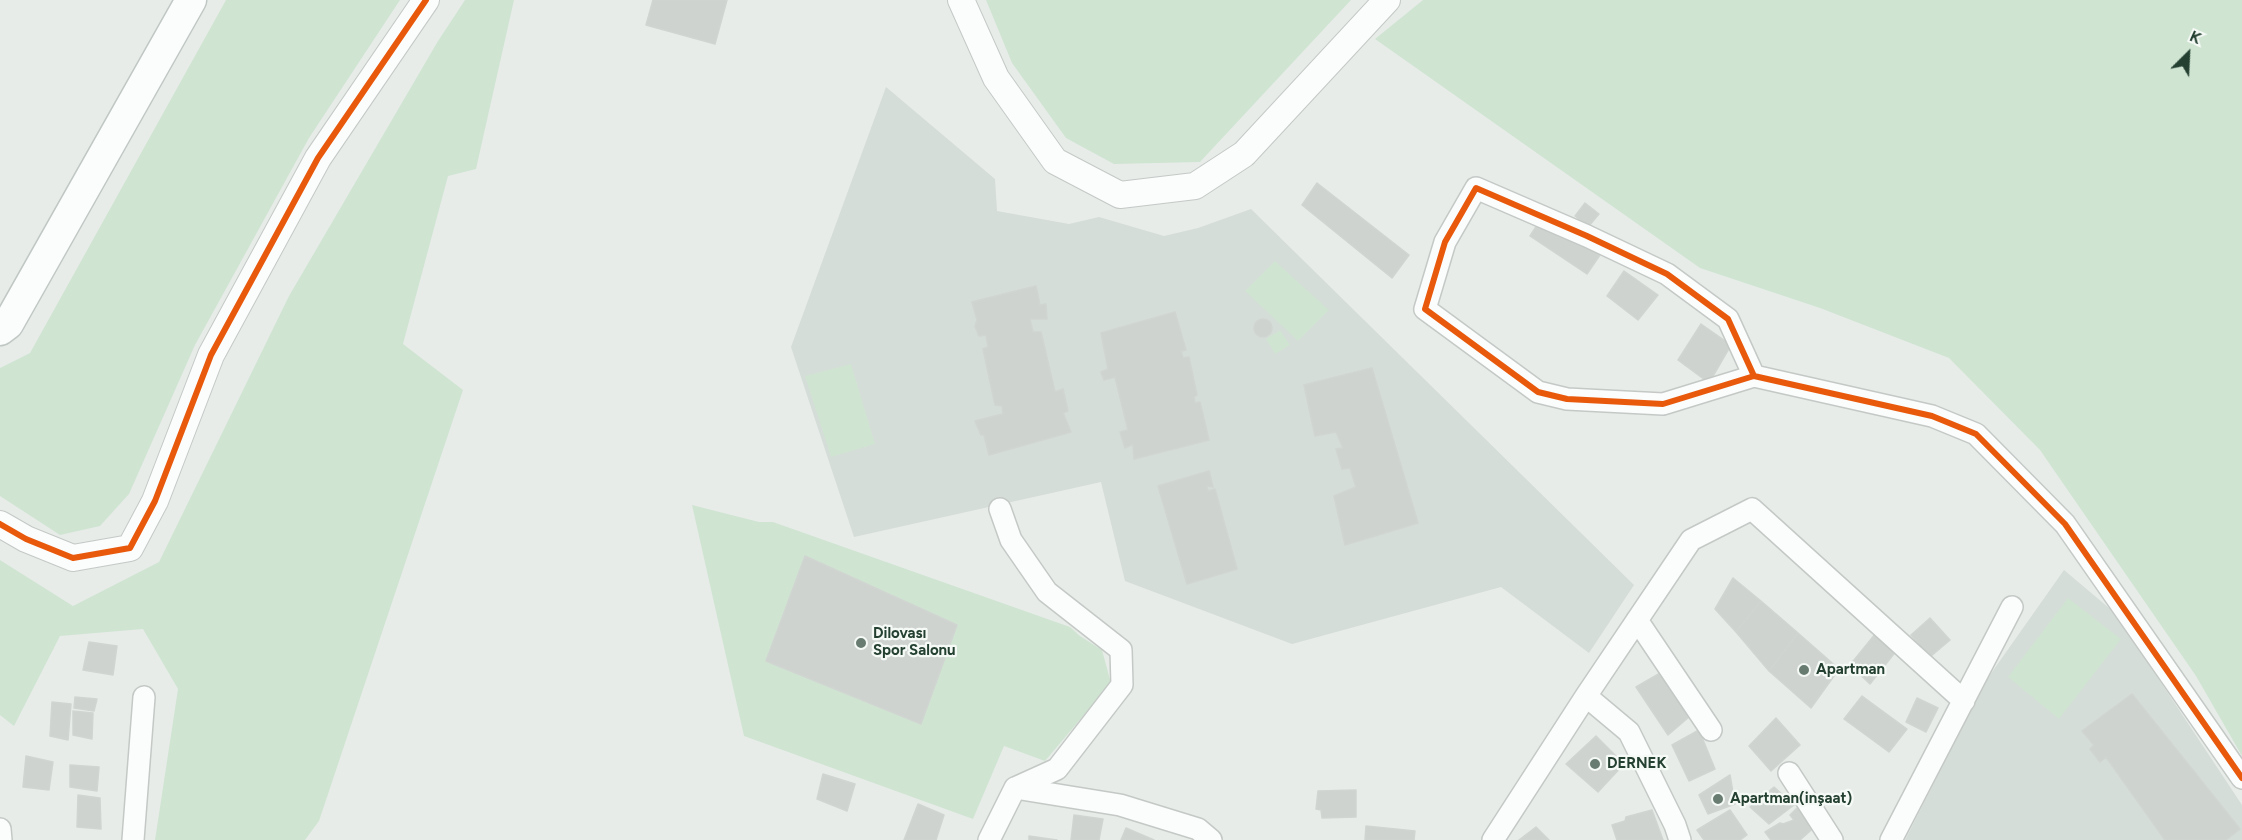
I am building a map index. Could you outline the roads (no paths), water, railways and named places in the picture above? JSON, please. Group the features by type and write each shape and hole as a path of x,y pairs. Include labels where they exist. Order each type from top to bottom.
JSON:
{"main road":[{"path":"0,330 8,324 191,0"}],"street":[{"path":"0,524 26,539 74,558 130,548 155,501 211,355 318,158 426,0"},
{"path":"961,0 996,78 1055,161 1120,195 1195,186 1244,154 1387,0"},
{"path":"1754,376 1728,319 1667,274 1476,188 1445,242 1425,309 1538,392 1567,399 1663,404 1754,376 1932,416 1976,434 2066,524 2242,778"},
{"path":"989,840 1016,788 1057,769 1122,685 1121,650 1047,592 1011,540 1000,509"},
{"path":"1493,840 1691,540 1752,509 1964,701"},
{"path":"1891,840 2012,608"},
{"path":"1637,620 1711,730"},
{"path":"1586,696 1629,732 1675,825 1680,840"},
{"path":"133,840 144,697"},
{"path":"1789,773 1832,840"},
{"path":"1016,788 1120,805 1198,829 1210,840"},
{"path":"0,829 1,840"}],"place":[{"name":"Dilovası Spor Salonu","path":"861,643"},
{"name":"Apartman","path":"1804,670"},
{"name":"DERNEK","path":"1595,764"},
{"name":"Apartman(inşaat)","path":"1718,799"}]}
